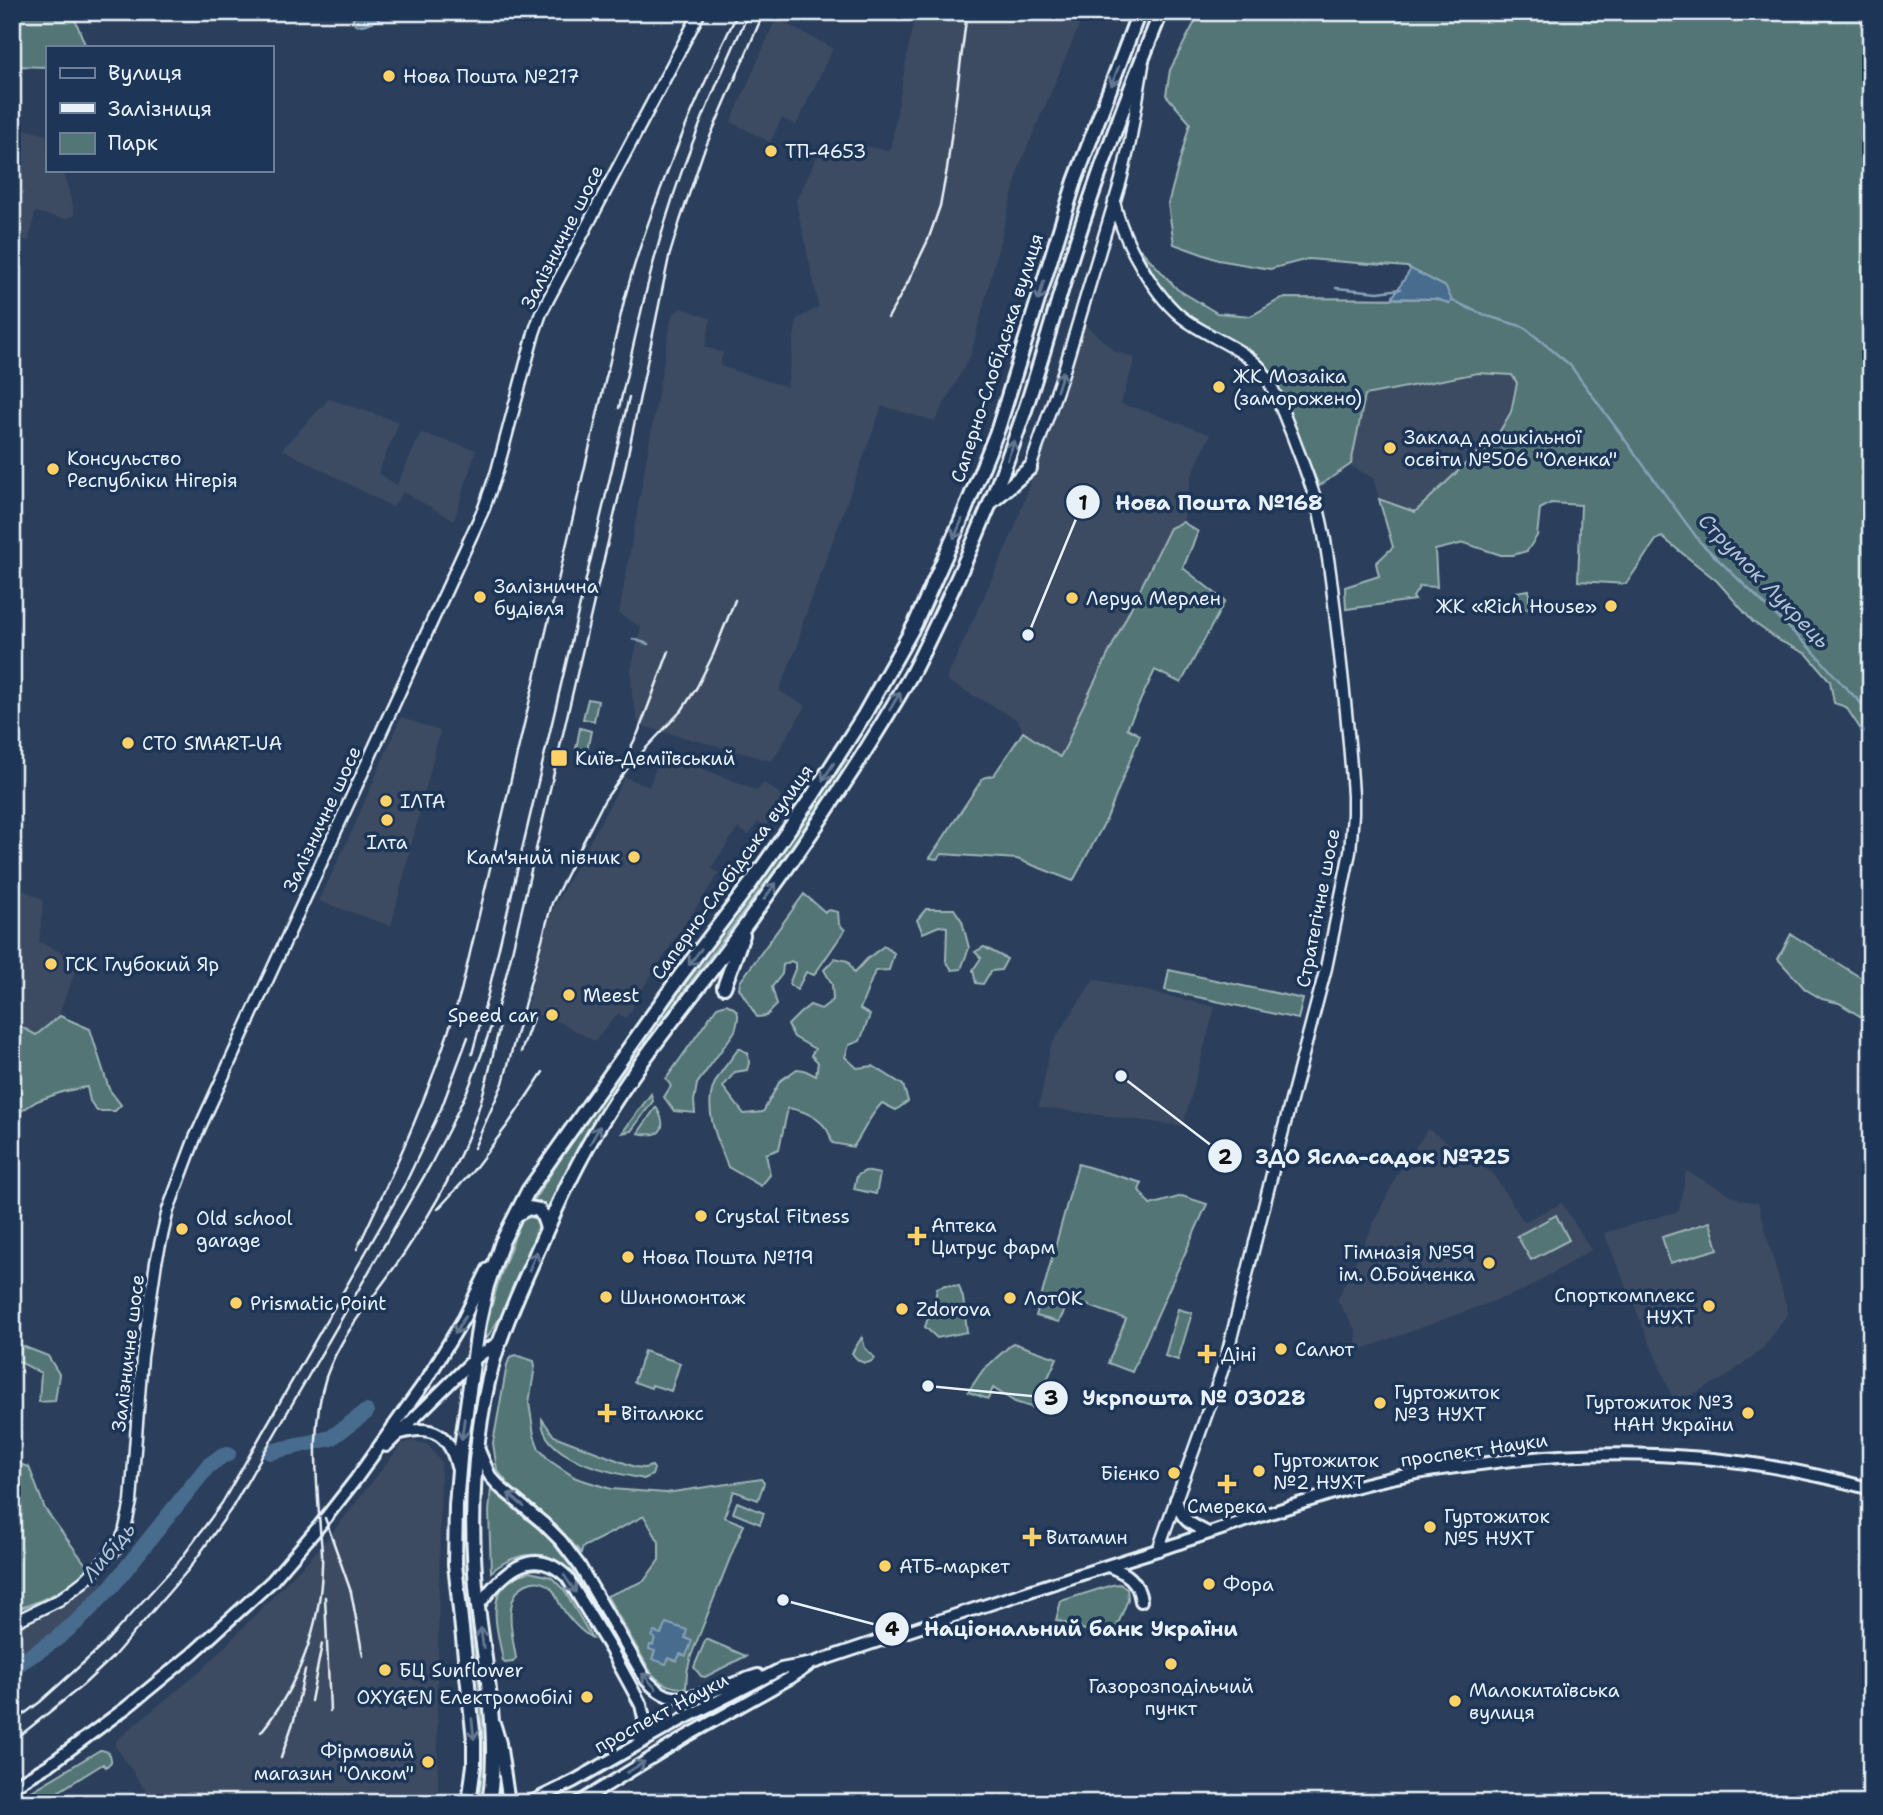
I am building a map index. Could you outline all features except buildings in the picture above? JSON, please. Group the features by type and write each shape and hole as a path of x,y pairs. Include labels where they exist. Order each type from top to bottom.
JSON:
{"main road":[{"name":"Саперно-Слобідська вулиця","path":"469,1803 474,1740 455,1564 459,1474 478,1322 502,1242 528,1191 568,1133 813,795 864,715 915,624 998,429 1075,181 1139,12"},
{"name":"Саперно-Слобідська вулиця","path":"489,1803 494,1756 493,1719 478,1606 473,1534 478,1447 490,1376 500,1340 547,1227 608,1112 646,1056 747,923 825,813 913,671 940,617 992,501 1026,408 1091,196 1161,12"},
{"path":"992,501 1030,468"},
{"path":"724,987 747,923"},
{"path":"514,1216 524,1209 539,1210 547,1227"},
{"path":"12,1787 49,1765 127,1707 192,1654 272,1581 356,1479 427,1379 464,1318 502,1242"},
{"path":"356,1479 472,1362 500,1340"},
{"path":"398,1434 421,1428 440,1436 451,1448 459,1474"},
{"path":"478,1447 490,1476 561,1541 579,1565 646,1680 654,1688 677,1698 693,1697 738,1680 781,1669"},
{"name":"проспект Науки","path":"529,1803 781,1669 813,1662 1208,1533 1387,1479 1518,1459 1627,1453 1725,1460 1871,1489"},
{"path":"1176,1499 1186,1521 1208,1533"},
{"path":"478,1606 491,1588 515,1567 539,1563 559,1570 567,1577 641,1705 643,1730 635,1745"},
{"path":"1108,1566 1133,1579 1138,1586 1141,1601"},
{"name":"проспект Науки","path":"578,1803 813,1662"},
{"path":"493,1719 500,1743 509,1803"}],"street":[{"name":"Залізничне шосе","path":"12,1623 59,1600 84,1581 117,1549 124,1533 131,1502 142,1357 156,1262 169,1209 195,1138 484,508 541,313 699,12"},
{"name":"Саперно-Слобідська вулиця","path":"1030,468 1064,370 1114,201 1130,142 1144,54"},
{"name":"Стратегічне шосе","path":"1114,201 1120,222 1146,274 1159,293 1187,322 1257,364 1270,383 1279,404 1312,488 1322,528 1332,586 1353,796 1352,833 1346,878 1320,992 1226,1363 1158,1550"}],"shaded area":[{"path":"356,12 377,13 378,20 364,25 355,24 353,19"},
{"path":"915,12 1085,12 1020,164 971,354 935,421 882,406 779,691 806,706 772,761 639,725 632,695 631,670 641,627 619,614 672,315 682,308 711,319 705,347 723,353 720,366 787,387 797,319 819,307 796,201 818,155 843,142 890,151"},
{"path":"776,19 833,48 796,125 782,118 770,142 731,122"},
{"path":"12,126 46,135 46,172 64,172 75,215 65,219 35,212 29,241 12,237"},
{"path":"1411,269 1446,287 1452,301 1449,303 1436,299 1392,298"},
{"path":"1084,324 1116,352 1135,358 1121,404 1210,435 1191,477 1183,522 1170,529 1059,758 1023,732 1018,720 946,680 1014,530"},
{"name":"Заклад дошкільної освіти №506 \"Оленка\"","path":"1322,365 1365,395 1478,373 1512,375 1517,384 1511,412 1500,431 1415,512 1379,499 1373,478 1351,466 1315,488 1279,396"},
{"path":"329,399 399,422 378,473 397,485 421,433 476,450 454,520 403,492 393,507 282,449"},
{"name":"Ілта","path":"401,717 440,731 391,926 319,901"},
{"path":"661,754 757,791 764,783 779,793 781,798 766,826 758,822 749,835 738,828 711,868 719,873 641,991 631,1011 625,1018 618,1013 595,1041 559,1022 526,1011 544,933 554,907 625,777 649,787"},
{"path":"18,887 43,900 39,942 79,961 60,1016 36,1035 12,1022 12,895"},
{"path":"1094,979 1215,1007 1183,1126 1039,1107 1051,1045"},
{"path":"1428,1129 1492,1173 1524,1222 1562,1203 1591,1250 1524,1290 1357,1351 1356,1330 1337,1300 1398,1173"},
{"path":"1686,1171 1740,1200 1758,1203 1788,1313 1763,1348 1726,1377 1675,1403 1604,1233 1679,1211"},
{"path":"413,1441 428,1445 441,1462 438,1803 146,1803 143,1798 148,1794 115,1746 116,1741 201,1671 321,1547 402,1444"},
{"path":"95,1577 107,1586 79,1617 53,1639 12,1665 12,1631 59,1608"},
{"path":"666,1623 687,1630 685,1638 692,1641 686,1656 680,1654 677,1661 669,1658 666,1664 652,1659 655,1651 649,1649 650,1645 653,1645 654,1632 661,1634"}],"green space":[{"path":"13,12 72,12 86,46 46,46 46,67 14,66"},
{"path":"1200,12 1871,12 1871,745 1846,707 1834,703 1830,681 1807,654 1780,641 1753,622 1717,581 1662,537 1656,540 1626,584 1578,581 1581,505 1551,503 1540,509 1537,536 1527,551 1501,555 1464,543 1435,550 1437,587 1420,586 1413,597 1415,600 1346,609 1345,587 1379,576 1376,563 1393,547 1379,499 1415,512 1500,431 1511,412 1517,383 1512,375 1478,373 1365,395 1351,464 1319,486 1275,381 1258,358 1185,313 1159,284 1140,249 1177,289 1217,313 1251,316 1282,298 1436,299 1449,303 1446,287 1407,267 1308,259 1270,269 1218,260 1174,244 1168,204 1190,123 1166,95 1170,70"},
{"path":"1183,522 1198,532 1183,568 1225,601 1181,683 1155,670 1127,728 1140,735 1107,818 1073,881 1017,859 942,854 937,859 930,858 983,778 994,775 1023,732 1060,757 1170,528"},
{"path":"1529,590 1529,609 1514,608 1515,592"},
{"path":"588,699 598,701 594,721 583,719"},
{"path":"580,728 591,731 587,751 576,749"},
{"path":"846,760 850,761 774,871 650,1036 602,1108 548,1208 534,1200 648,1034 771,869"},
{"path":"804,894 825,912 838,912 839,924 845,930 814,975 806,972 797,990 789,984 795,963 791,961 783,965 782,974 772,987 777,1005 766,1016 757,1017 739,988 740,982"},
{"path":"926,909 954,909 962,921 969,948 961,969 952,970 946,961 947,927 939,926 923,933 917,920"},
{"path":"1791,934 1871,984 1871,1023 1839,1003 1822,999 1805,989 1778,959"},
{"path":"884,946 894,953 889,970 875,971 860,1009 870,1015 860,1041 849,1045 845,1057 857,1068 873,1066 903,1085 908,1101 896,1110 882,1103 853,1147 832,1143 822,1123 803,1112 788,1108 779,1149 766,1154 770,1175 761,1186 728,1167 713,1127 710,1105 714,1085 722,1071 739,1048 748,1053 747,1070 735,1072 723,1087 744,1114 763,1112 780,1081 797,1069 816,1076 818,1062 811,1055 815,1049 794,1037 788,1025 810,1005 821,1009 833,1000 832,984 824,970 835,958 848,961 854,973"},
{"path":"984,947 1007,959 1001,970 991,971 983,984 976,983 973,970 981,958 975,952"},
{"path":"1169,970 1303,999 1298,1019 1165,990"},
{"path":"726,1004 738,1014 735,1031 697,1084 695,1113 674,1111 664,1097 671,1086 666,1079 717,1007"},
{"path":"60,1016 90,1029 109,1089 121,1105 115,1111 97,1111 90,1101 87,1087 37,1101 12,1117 12,1022 36,1035"},
{"path":"651,1094 653,1101 631,1131 622,1133"},
{"path":"656,1107 662,1120 661,1130 653,1134 638,1133"},
{"path":"1078,1164 1142,1183 1139,1190 1150,1205 1182,1196 1207,1204 1132,1372 1108,1363 1126,1319 1070,1299 1059,1322 1036,1316"},
{"path":"865,1171 880,1174 876,1194 854,1189 857,1176"},
{"path":"1556,1215 1569,1240 1531,1260 1517,1236"},
{"path":"535,1218 539,1223 538,1228 503,1313 484,1342 490,1310 504,1265 522,1219"},
{"path":"1710,1222 1718,1249 1670,1263 1662,1237"},
{"path":"945,1285 959,1286 967,1332 937,1338 925,1327 928,1318 932,1317 937,1288"},
{"path":"1178,1309 1192,1313 1178,1360 1165,1356"},
{"path":"862,1337 865,1348 875,1358 866,1363 852,1353"},
{"path":"12,1342 48,1356 59,1374 55,1401 39,1402 41,1373 12,1358"},
{"path":"1013,1343 1057,1358 1034,1408 1015,1402 993,1388 988,1399 968,1392 983,1370"},
{"path":"644,1351 680,1363 671,1391 634,1382"},
{"path":"515,1355 534,1361 529,1403 539,1449 550,1461 576,1478 611,1489 666,1493 761,1479 764,1483 758,1500 734,1491 724,1517 744,1525 691,1656 686,1688 667,1685 652,1674 607,1596 644,1581 659,1560 659,1542 644,1516 583,1547 581,1553 559,1528 510,1486 497,1470 493,1443 507,1365 510,1357"},
{"path":"488,1356 475,1433 467,1511 470,1591 486,1739 485,1787 482,1803 478,1803 483,1742 462,1528 467,1456 480,1361"},
{"path":"542,1419 554,1436 635,1467 652,1466 652,1475 644,1479 581,1462 553,1445 545,1433"},
{"path":"12,1462 29,1467 45,1509 89,1569 63,1589 12,1611"},
{"path":"491,1489 548,1537 576,1573 591,1598 566,1568 544,1556 526,1555 516,1558 491,1572"},
{"path":"737,1502 764,1513 760,1524 733,1513"},
{"path":"529,1572 551,1577 564,1590 592,1638 571,1620 550,1587 540,1582 532,1582 520,1588 512,1605 510,1616 516,1658 513,1662 505,1663 496,1620 498,1596 504,1586 514,1578"},
{"path":"1119,1584 1127,1588 1128,1599 1112,1639 1056,1620 1061,1601"},
{"path":"706,1639 746,1656 705,1677 701,1676 694,1667"},
{"path":"100,1750 111,1757 111,1762 106,1767 103,1764 40,1803 12,1803"}],"waterway":[{"name":"Струмок Лукрець","path":"1336,288 1378,292 1401,289"},
{"name":"Струмок Лукрець","path":"1451,300 1484,315 1524,327 1570,365 1700,542 1814,652 1871,713"},
{"path":"633,639 648,644"},
{"name":"Либідь","path":"270,1452 331,1438 366,1412"},
{"name":"Либідь","path":"12,1668 55,1640 79,1620 112,1586 208,1466 228,1454"}],"railway":[{"path":"357,1249 414,1122 461,991 636,260 675,152 738,12"},
{"path":"619,408 647,288 675,190 749,12"},
{"path":"12,1742 82,1686 113,1657 189,1569 232,1508 430,1166 469,1087 498,1006 510,960 623,478 669,257 703,153 764,12"},
{"path":"888,318 928,240 940,206 967,12"},
{"path":"472,1054 629,397"},
{"path":"474,1148 503,1083 552,903 604,801 630,765 682,710 697,687 735,600"},
{"path":"621,767 638,733 669,651"},
{"path":"521,1052 534,1015"},
{"path":"261,1732 296,1675 312,1633 317,1611 322,1557 316,1433 326,1377 351,1327 395,1267 453,1169 480,1105 499,1029"},
{"path":"12,1723 40,1702 103,1645 180,1560 222,1503 406,1182 441,1109 468,1037"},
{"path":"438,1209 472,1172 543,1072"},
{"path":"325,1518 351,1592 363,1656"},
{"path":"325,1597 330,1711"},
{"path":"311,1701 322,1644"},
{"path":"281,1758 294,1720 305,1670"}],"place":[{"name":"Нова Пошта №217","path":"389,76"},
{"name":"ТП-4653","path":"771,151"},
{"name":"ЖК Мозаіка (заморожено)","path":"1219,387"},
{"name":"Заклад дошкільної освіти №506 \"Оленка\"","path":"1390,448"},
{"name":"Консульство Республіки Нігерія","path":"53,469"},
{"name":"Залізнична будівля","path":"480,597"},
{"name":"Леруа Мерлен","path":"1072,598"},
{"name":"ЖК «Rich House»","path":"1611,606"},
{"name":"Нова Пошта №168","path":"1028,635"},
{"name":"СТО SMART-UA","path":"128,743"},
{"name":"Київ-Деміївський","path":"559,758"},
{"name":"ІЛТА","path":"386,801"},
{"name":"Ілта","path":"387,820"},
{"name":"Кам'яний півник","path":"634,857"},
{"name":"ГСК Глубокий Яр","path":"51,964"},
{"name":"Meest","path":"569,995"},
{"name":"Speed car","path":"552,1015"},
{"name":"ЗДО Ясла-садок №725","path":"1121,1076"},
{"name":"Crystal Fitness","path":"701,1216"},
{"name":"Old school garage","path":"182,1229"},
{"name":"Аптека Цитрус фарм","path":"917,1236"},
{"name":"Нова Пошта №119","path":"628,1257"},
{"name":"Гімназія №59 ім. О.Бойченка","path":"1489,1263"},
{"name":"Шиномонтаж","path":"606,1297"},
{"name":"ЛотОК","path":"1010,1298"},
{"name":"Prismatic Point","path":"236,1303"},
{"name":"Спорткомплекс НУХТ","path":"1709,1306"},
{"name":"Zdorova","path":"902,1309"},
{"name":"Салют","path":"1281,1349"},
{"name":"Діні","path":"1207,1354"},
{"name":"Укрпошта № 03028","path":"928,1386"},
{"name":"Гуртожиток №3 НУХТ","path":"1380,1403"},
{"name":"Віталюкс","path":"607,1413"},
{"name":"Гуртожиток №3 НАН України","path":"1748,1413"},
{"name":"Гуртожиток №2 НУХТ","path":"1259,1471"},
{"name":"Бієнко","path":"1174,1473"},
{"name":"Смерека","path":"1227,1484"},
{"name":"Гуртожиток №5 НУХТ","path":"1430,1527"},
{"name":"Витамин","path":"1032,1537"},
{"name":"АТБ-маркет","path":"885,1566"},
{"name":"Фора","path":"1209,1584"},
{"name":"Національний банк України","path":"783,1600"},
{"name":"Газорозподільчий пункт","path":"1171,1664"},
{"name":"БЦ Sunflower","path":"385,1670"},
{"name":"OXYGEN Електромобілі","path":"587,1697"},
{"name":"Малокитаївська вулиця","path":"1455,1701"},
{"name":"Фірмовий магазин \"Олком\"","path":"428,1762"}]}
